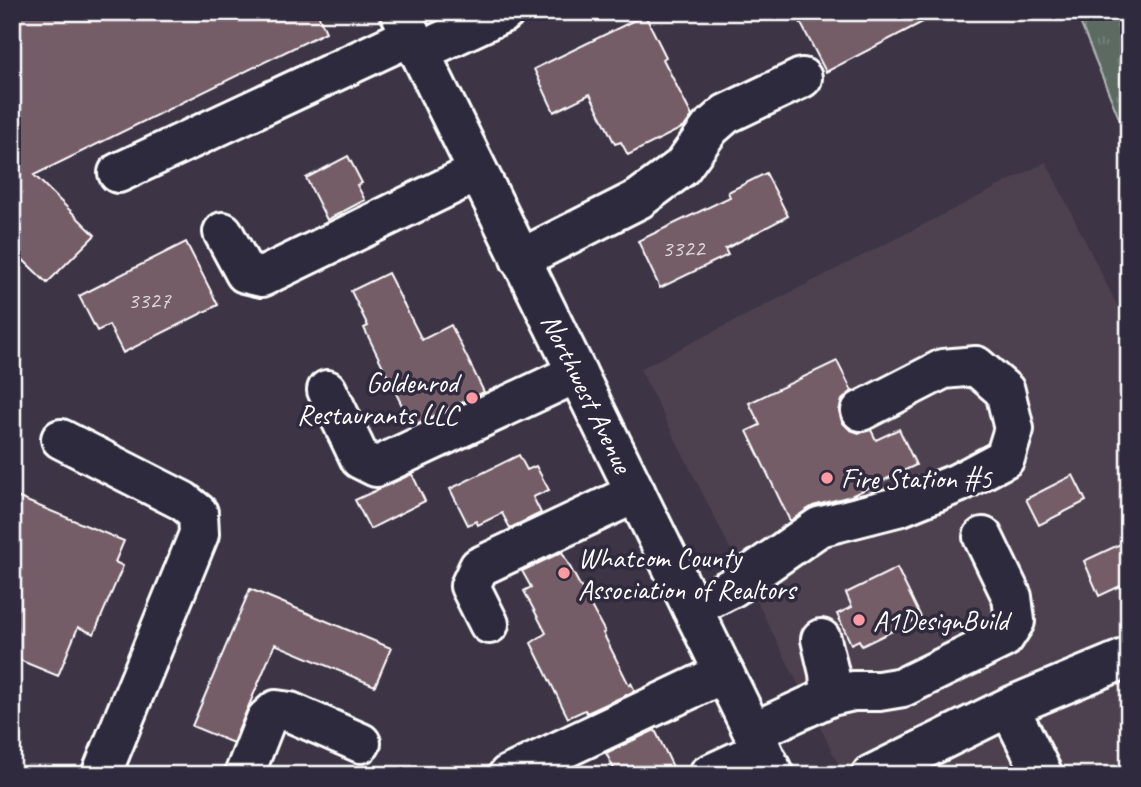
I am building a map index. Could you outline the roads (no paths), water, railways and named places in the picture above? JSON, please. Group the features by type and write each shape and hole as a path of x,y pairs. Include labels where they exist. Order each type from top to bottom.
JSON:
{"main road":[{"path":"118,173 410,33 505,12"},
{"name":"Northwest Avenue","path":"410,33 763,752"},
{"path":"520,259 639,199 682,167 710,128 726,114 802,78"},
{"path":"223,232 245,273 262,277 478,172"},
{"path":"692,608 733,587 819,527 901,506 958,483 1004,458 1014,429 1004,391 976,366 943,369 862,411"},
{"path":"327,390 360,459 376,467 577,373"},
{"path":"61,439 183,501 198,513 199,534 101,775"},
{"path":"489,624 470,586 479,567 636,493"},
{"path":"708,775 763,752 831,696 853,691 903,687 1004,638 1015,621 1012,597 983,537"},
{"path":"821,639 831,696"},
{"path":"871,775 1009,707 1129,657"},
{"path":"508,775 724,673"},
{"path":"1009,707 1043,775"},
{"path":"244,775 266,719 276,709 290,712 361,743"}],"place":[{"name":"Goldenrod Restaurants LLC","path":"472,398"},
{"name":"Fire Station #5","path":"827,478"},
{"name":"Whatcom County Association of Realtors","path":"564,573"},
{"name":"A1DesignBuild","path":"859,620"}]}
